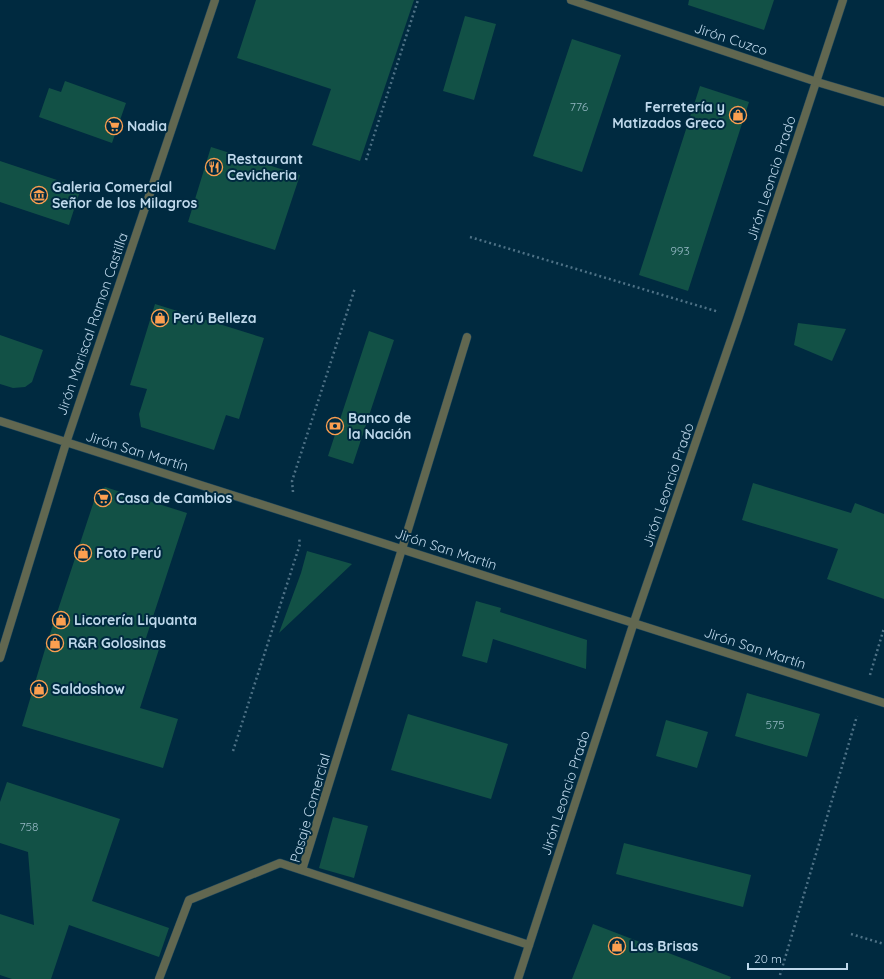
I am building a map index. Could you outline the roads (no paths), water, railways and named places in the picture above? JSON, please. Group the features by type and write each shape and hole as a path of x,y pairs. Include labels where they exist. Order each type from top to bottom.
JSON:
{"street":[{"name":"Jirón Mariscal Ramon Castilla","path":"0,658 66,443 215,0"},
{"name":"Jirón Cuzco","path":"570,0 817,82 884,102"},
{"name":"Jirón Leoncio Prado","path":"518,979 634,622 738,319 843,0"},
{"name":"Pasaje Comercial","path":"467,337 302,870 529,945"},
{"name":"Jirón San Martín","path":"0,421 884,703"},
{"path":"160,979 189,900 280,863 302,870"}],"place":[{"name":"Ferretería y Matizados Greco","path":"738,115"},
{"name":"Nadia","path":"114,126"},
{"name":"Restaurant Cevicheria","path":"214,167"},
{"name":"Galeria Comercial Señor de los Milagros","path":"39,195"},
{"name":"Perú Belleza","path":"160,318"},
{"name":"Banco de la Nación","path":"335,426"},
{"name":"Casa de Cambios","path":"103,498"},
{"name":"Foto Perú","path":"83,553"},
{"name":"Licorería Liquanta","path":"61,620"},
{"name":"R&R Golosinas","path":"55,643"},
{"name":"Saldoshow","path":"39,689"},
{"name":"Las Brisas","path":"617,946"}]}
